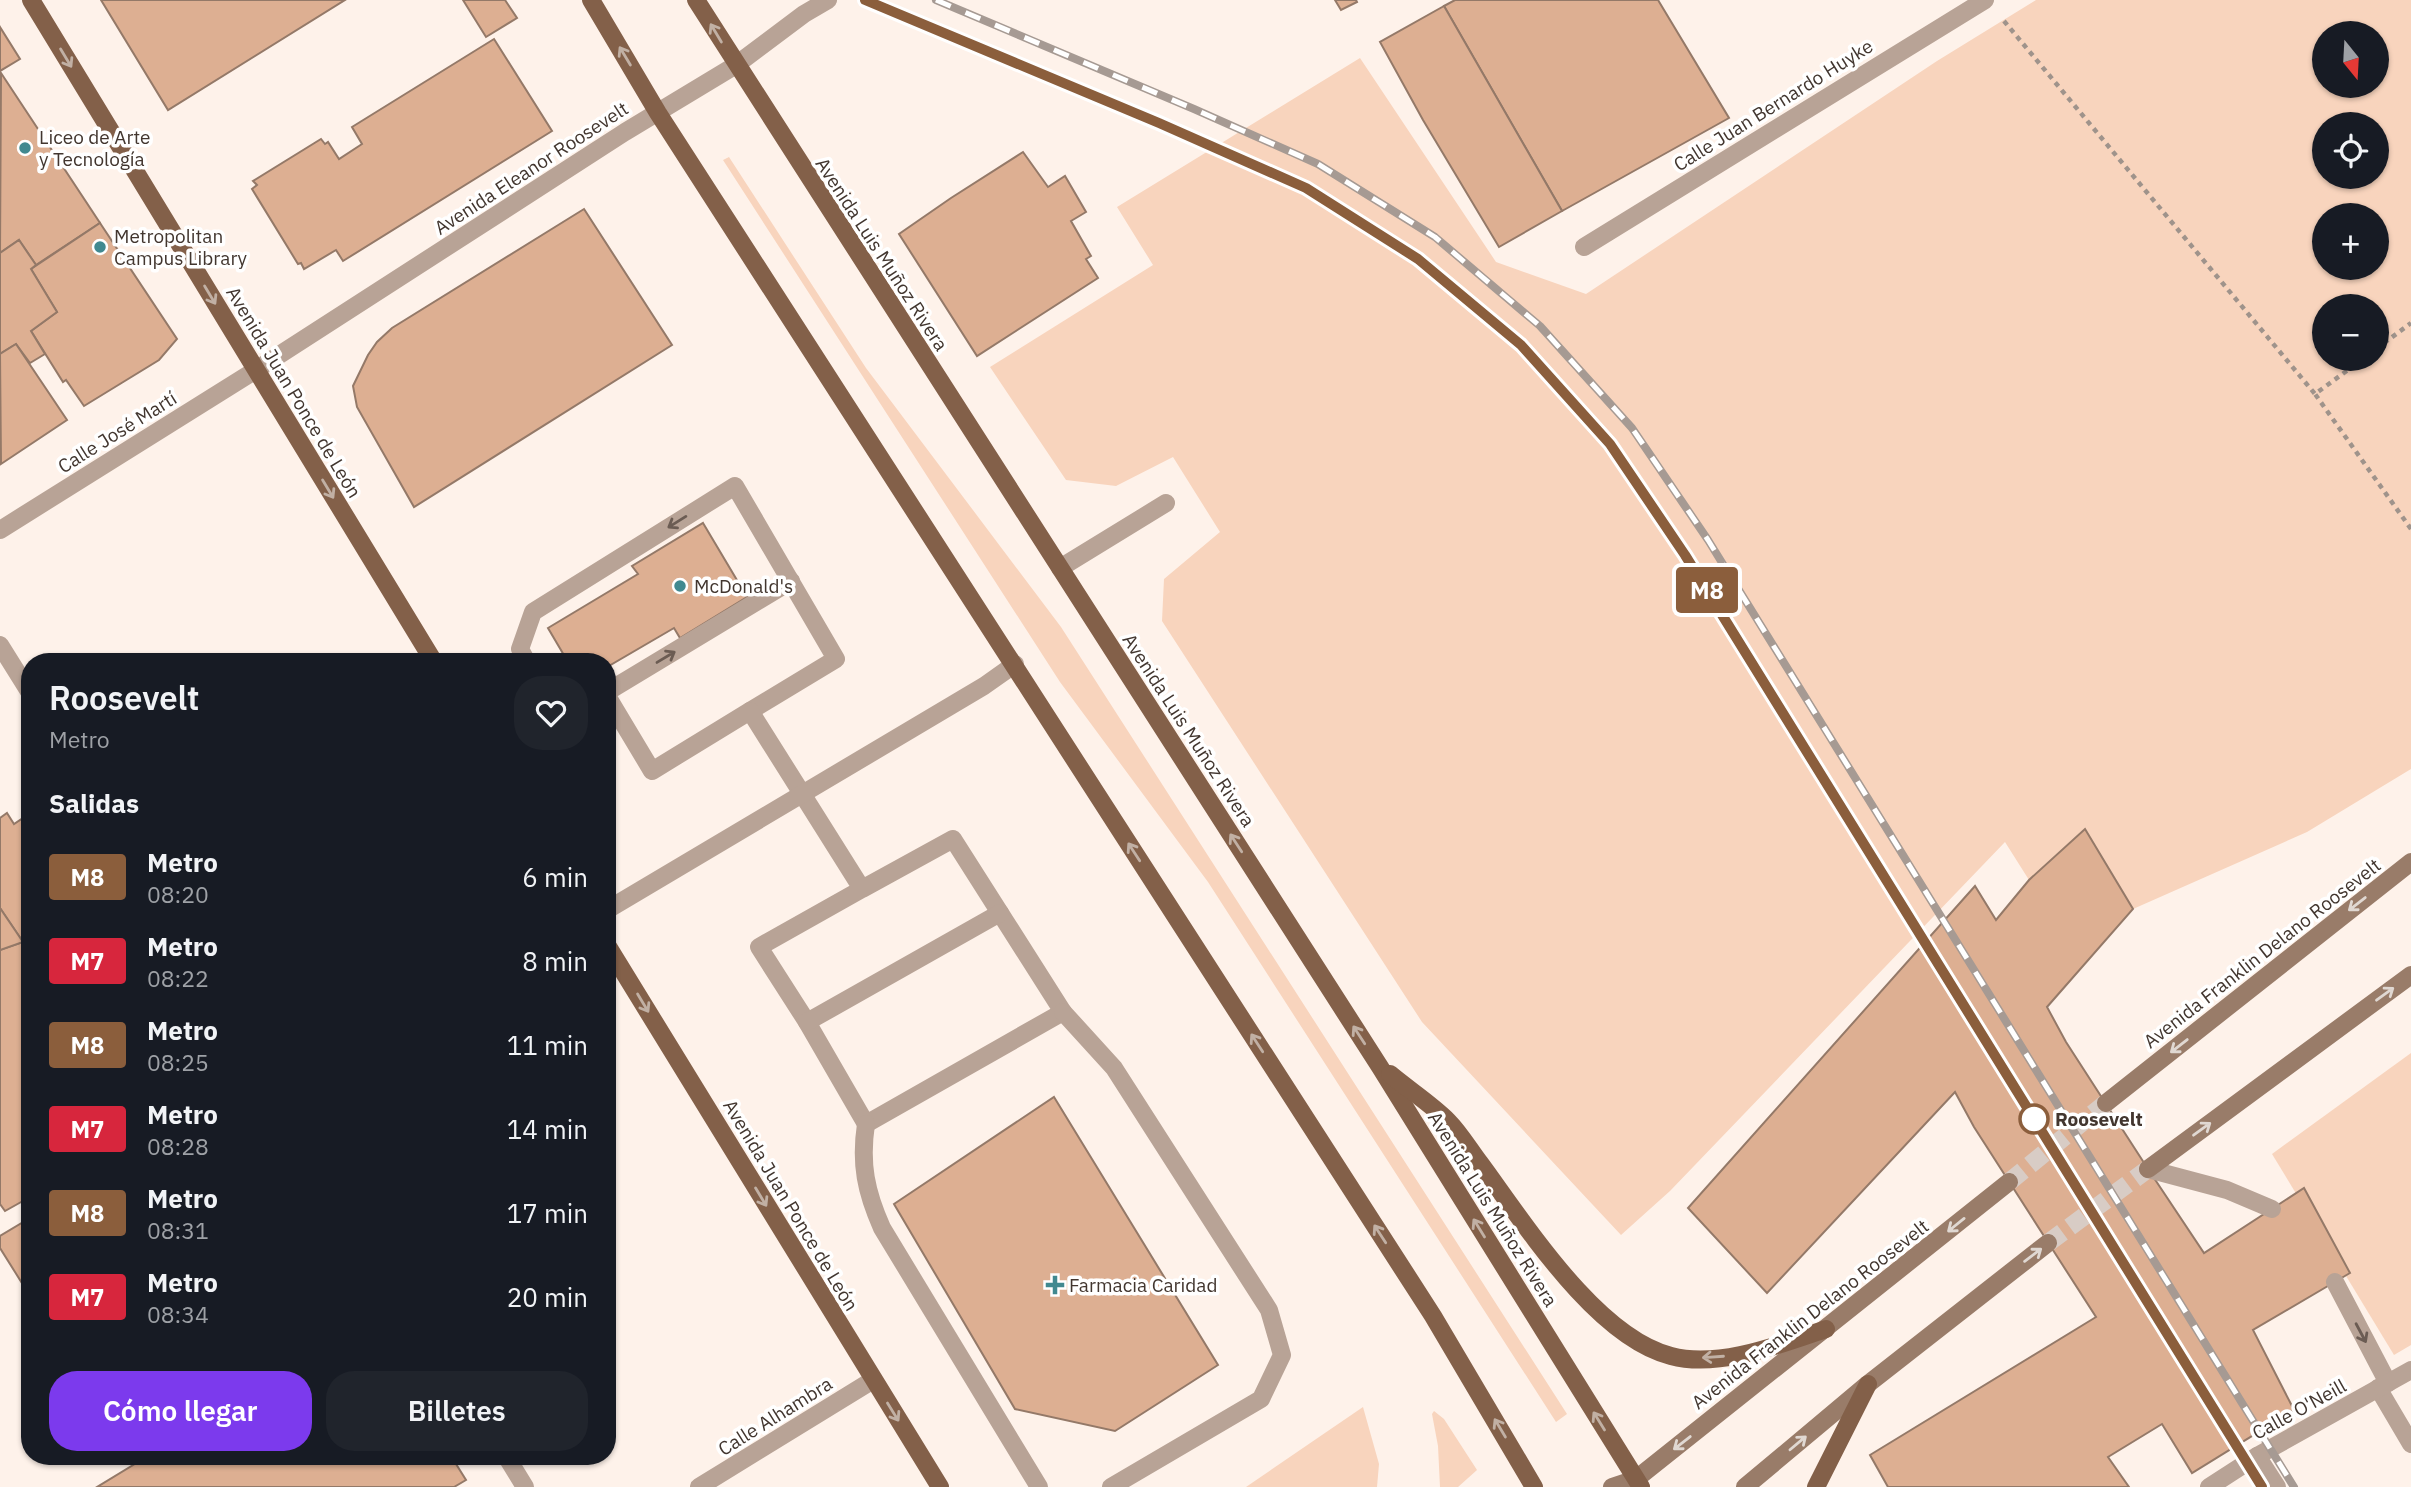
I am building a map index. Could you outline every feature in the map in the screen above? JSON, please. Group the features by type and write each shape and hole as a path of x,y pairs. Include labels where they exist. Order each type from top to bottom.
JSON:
{"main road":[{"name":"Avenida Juan Ponce de León","path":"31,0 429,653"},
{"path":"591,0 658,113 1433,1316 1534,1487"},
{"name":"Avenida Luis Muñoz Rivera","path":"696,0 1380,1066 1635,1484"},
{"name":"Avenida Franklin Delano Roosevelt","path":"2106,1104 2411,862"},
{"name":"Avenida Juan Ponce de León","path":"616,960 940,1487"},
{"path":"2148,1169 2411,975"},
{"path":"1380,1066 1449,1121 1539,1243 1595,1310 1620,1331 1646,1347 1673,1357 1711,1359 1761,1351 1826,1329"},
{"name":"Avenida Franklin Delano Roosevelt","path":"1612,1487 1635,1484 2010,1182"},
{"path":"1745,1487 1868,1384 2048,1243"},
{"path":"1816,1487 1868,1384"}],"street":[{"name":"Avenida Eleanor Roosevelt","path":"256,370 736,65 804,14 828,0"},
{"name":"Calle Juan Bernardo Huyke","path":"1584,247 1984,0"},
{"name":"Calle José Martí","path":"0,530 256,370"},
{"path":"522,653 520,649 533,612 734,486 836,659 652,771 616,709"},
{"path":"1059,568 1167,503"},
{"path":"616,688 791,581"},
{"path":"0,645 21,679"},
{"path":"616,905 984,686 1015,664"},
{"path":"750,711 862,889"},
{"path":"1039,1487 882,1228 869,1198 862,1149 866,1124 807,1022 759,947 953,839 1063,1012 1114,1068 1269,1310 1282,1355 1261,1399 1111,1487"},
{"path":"807,1022 1000,913"},
{"path":"866,1124 1063,1012"},
{"path":"2148,1169 2227,1191 2272,1209"},
{"path":"2335,1282 2411,1444"},
{"name":"Calle O'Neill","path":"2209,1487 2411,1370"},
{"name":"Calle Alhambra","path":"699,1487 873,1380"},
{"path":"2257,1457 2277,1487"},
{"path":"512,1465 525,1487"}],"path":[{"path":"1984,0 2315,394 2411,529"},
{"path":"2389,339 2411,323"},
{"path":"2315,394 2347,371"}],"shaded area":[{"path":"2036,0 2411,0 2411,769 2307,832 2133,909 2085,830 2029,880 2005,842 1670,1191 1621,1235 1422,1022 1162,621 1164,579 1220,532 1173,457 1116,486 1066,480 990,367 1153,265 1117,207 1360,58 1496,262 1586,294 1937,61"},
{"path":"729,157 866,368 1061,627 1567,1414 1556,1422 1208,882 1060,682 723,160"},
{"path":"2411,1053 2411,1345 2394,1355 2272,1154"},
{"path":"1363,1407 1379,1464 1377,1487 1246,1487"},
{"path":"1434,1411 1444,1419 1477,1470 1458,1487 1440,1487 1438,1446 1432,1414"}],"building":[{"path":"101,0 345,0 168,110"},
{"path":"463,0 505,0 517,18 486,37"},
{"path":"1335,0 1356,0 1357,2 1341,10"},
{"path":"1455,0 1658,0 1729,118 1562,211 1444,6"},
{"path":"1444,6 1562,211 1499,247 1380,42"},
{"path":"0,27 20,59 0,71"},
{"path":"494,39 552,131 343,261 336,250 304,269 301,263 298,264 252,189 257,185 253,181 321,139 325,144 328,142 339,159 362,144 352,127"},
{"name":"Liceo de Arte y Tecnología","path":"1,73 100,223 36,265 19,240 0,253"},
{"path":"1023,152 1048,187 1065,176 1086,212 1071,221 1091,256 1086,259 1098,278 977,356 899,234"},
{"path":"584,209 672,345 414,507 357,407 353,386 368,355 392,328"},
{"path":"100,223 177,339 159,360 84,406 66,380 63,382 31,331 57,312 31,269"},
{"path":"19,240 36,265 31,269 57,312 31,331 45,354 30,363 16,344 0,354 0,253"},
{"path":"16,344 67,420 1,464 0,354"},
{"name":"McDonald's","path":"703,523 747,597 680,638 674,628 616,662 616,653 563,653 548,628 638,574 632,566"},
{"path":"7,813 14,824 21,819 21,939 0,908 0,818"},
{"path":"2085,829 2133,909 2047,1007 2066,1042 2204,1253 2304,1188 2350,1273 2253,1330 2294,1410 2192,1473 2162,1424 2108,1457 2129,1487 1888,1487 1870,1455 2096,1317 1974,1127 1955,1092 1767,1293 1688,1208 1975,886 1996,920 2029,880"},
{"path":"0,908 21,943 0,950"},
{"path":"21,943 21,1202 5,1211 0,1204 0,950"},
{"name":"Farmacia Caridad","path":"1054,1097 1218,1365 1115,1431 1015,1409 894,1204"},
{"path":"21,1223 21,1282 0,1248 0,1236"},
{"path":"133,1465 457,1465 466,1480 454,1487 97,1487"}],"tunnel":[{"path":"2009,1182 2106,1103"},
{"path":"2048,1243 2148,1169"}],"railway":[{"path":"865,0 1306,188 1418,259 1521,345 1610,444 1685,555 2262,1487"},
{"path":"936,0 1318,164 1435,237 1540,326 1632,428 1708,540 2294,1487"}],"metro line":[{"name":"M8","path":"865,0 1159,123 1306,188 1418,259 1521,345 1610,444 1685,555 2262,1487"}],"place":[{"name":"Liceo de Arte y Tecnología","path":"25,148"},
{"name":"Metropolitan Campus Library","path":"100,247"},
{"name":"McDonald's","path":"680,586"},
{"name":"Roosevelt","path":"2034,1119"},
{"name":"Farmacia Caridad","path":"1055,1285"}]}
